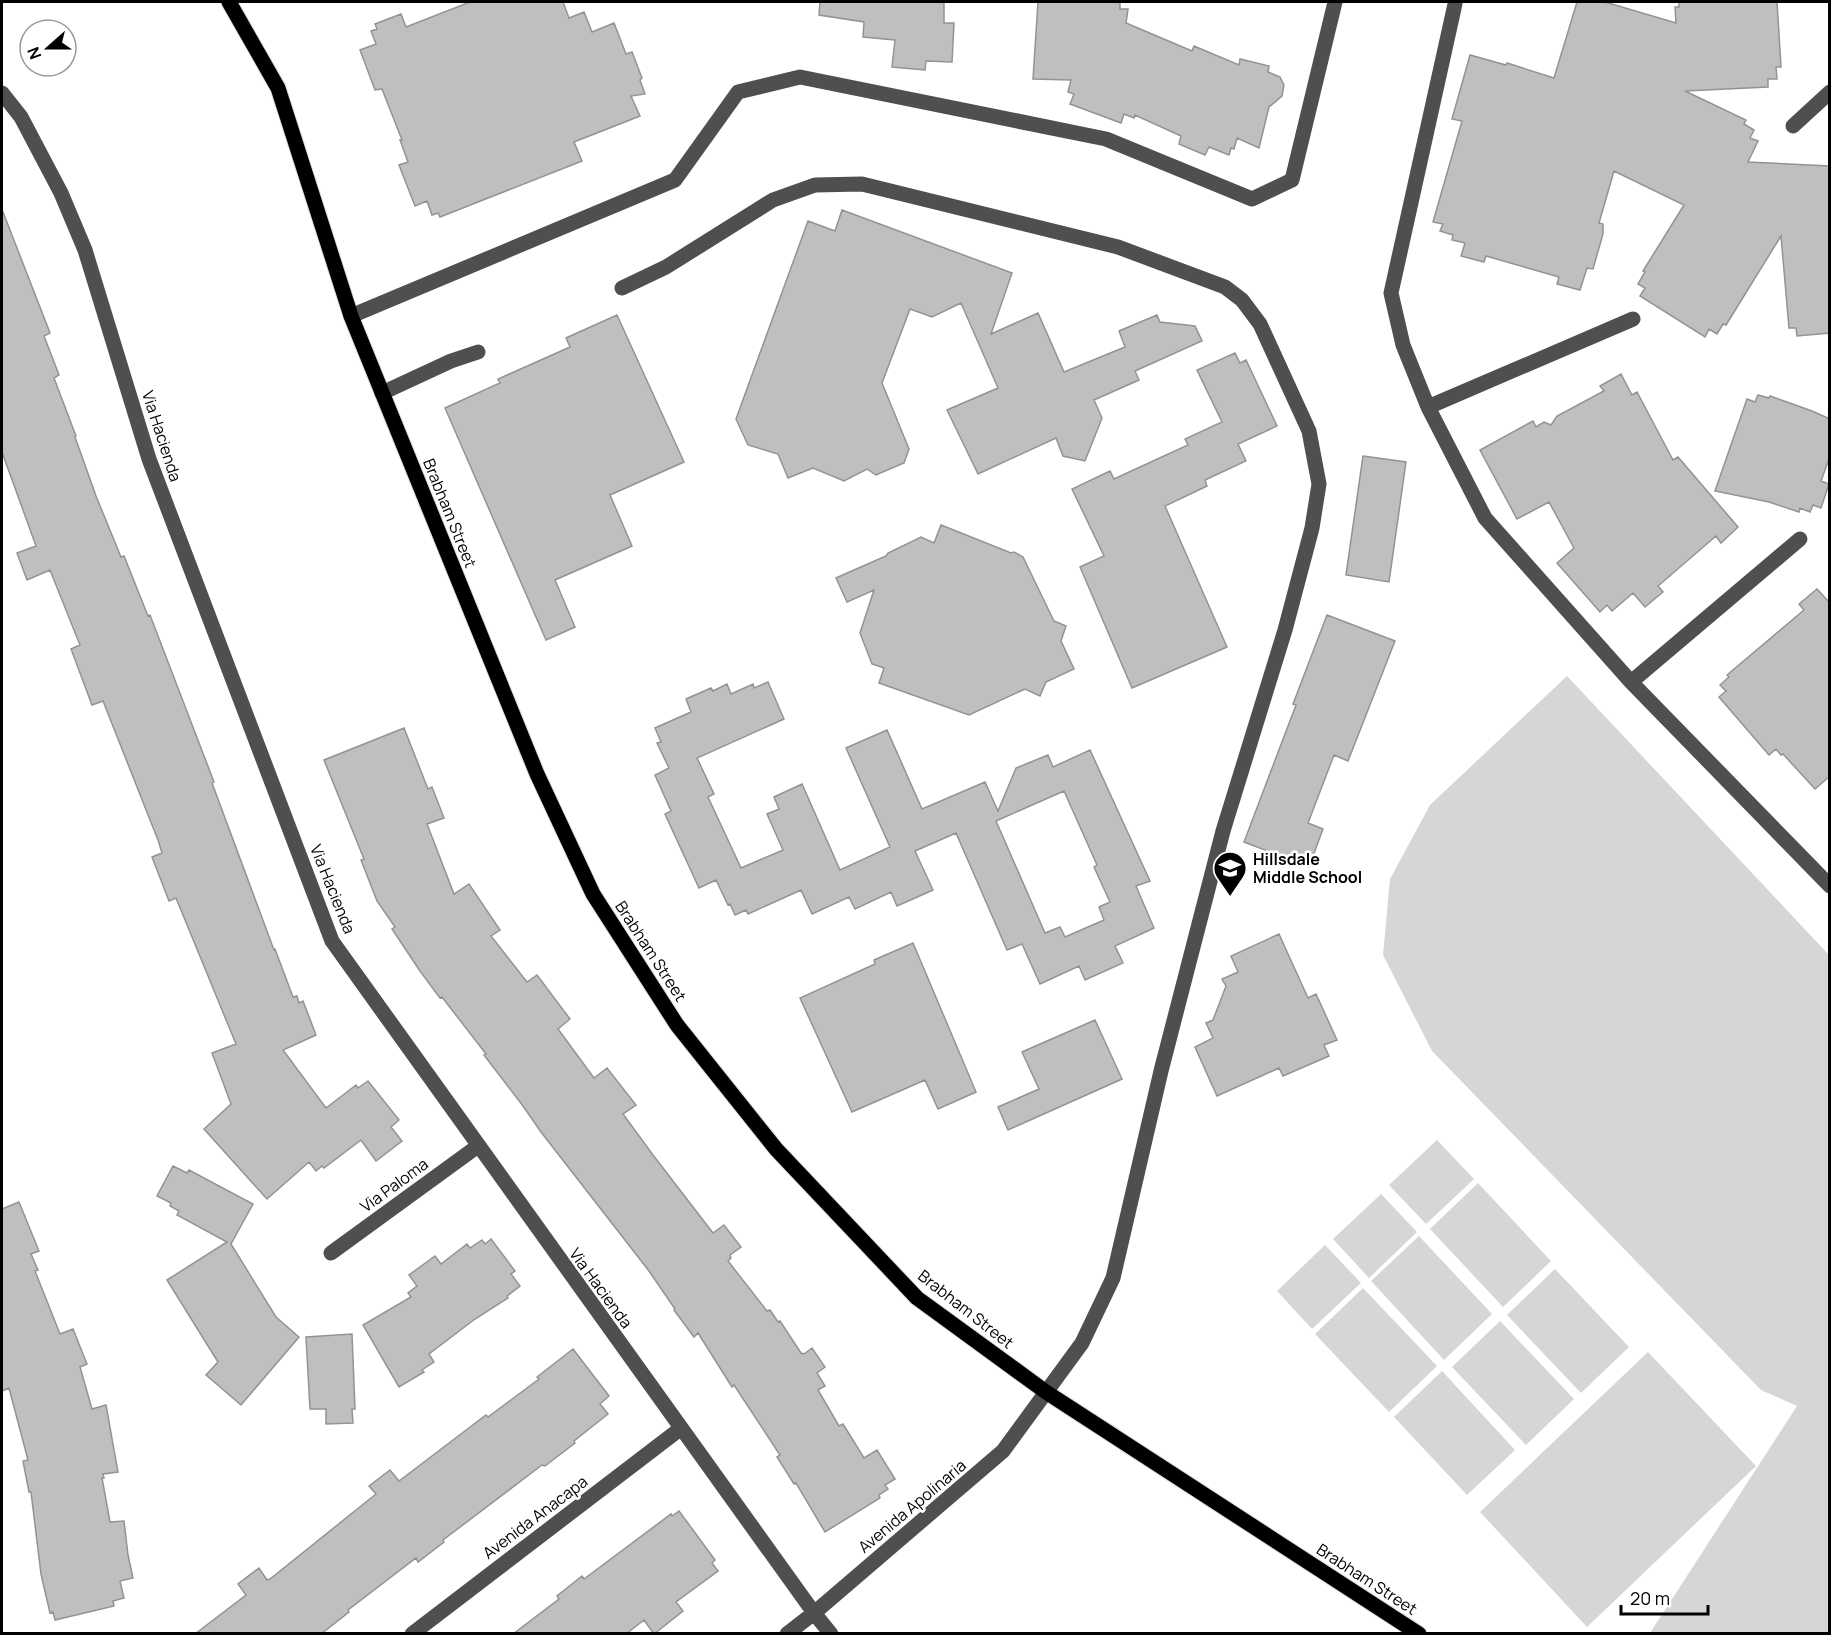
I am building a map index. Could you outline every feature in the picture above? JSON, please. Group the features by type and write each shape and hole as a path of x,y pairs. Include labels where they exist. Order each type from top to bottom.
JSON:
{"main road":[{"name":"Brabham Street","path":"229,2 278,87 351,316 537,774 593,894 677,1024 776,1149 917,1298 1046,1392 1419,1634"}],"street":[{"path":"351,316 675,180 738,92 801,77 1107,138 1252,199 1292,180 1335,2"},
{"path":"1455,4 1391,293 1403,345 1428,407 1485,518 1631,682 1830,886"},
{"path":"1793,126 1830,92"},
{"name":"Via Hacienda","path":"2,93 21,117 61,193 85,250 149,459 332,941 680,1429 831,1634"},
{"name":"Avenida Apolinaria","path":"622,288 666,267 773,200 815,185 862,184 1118,247 1225,287 1242,300 1260,324 1309,432 1319,484 1312,528 1284,630 1223,831 1161,1071 1113,1278 1082,1343 1003,1451 787,1634"},
{"path":"1428,407 1633,319"},
{"path":"382,393 452,361 478,352"},
{"path":"1631,682 1800,538"},
{"name":"Via Paloma","path":"332,1253 478,1146"},
{"name":"Avenida Anacapa","path":"412,1634 680,1429"}],"shaded area":[{"path":"1567,676 1829,955 1829,1633 1650,1633 1797,1406 1761,1390 1432,1051 1383,955 1390,879 1430,805"},
{"path":"1437,1140 1474,1179 1426,1224 1389,1185"},
{"path":"1478,1183 1551,1261 1503,1307 1430,1229"},
{"path":"1381,1194 1417,1232 1369,1278 1333,1239"},
{"path":"1419,1236 1492,1314 1444,1360 1371,1281"},
{"path":"1325,1245 1361,1283 1312,1329 1277,1291"},
{"path":"1555,1269 1629,1347 1581,1393 1507,1315"},
{"path":"1363,1288 1437,1366 1389,1412 1315,1334"},
{"path":"1500,1321 1574,1399 1526,1445 1452,1367"},
{"path":"1648,1352 1756,1466 1587,1627 1480,1512"},
{"path":"1442,1371 1515,1450 1467,1495 1394,1417"}],"building":[{"path":"470,2 563,2 569,18 584,12 592,32 614,23 626,54 632,52 642,78 640,80 645,94 631,96 640,116 574,142 582,161 440,217 438,213 432,215 427,201 415,206 399,165 408,162 400,140 402,140 382,89 375,90 360,50 376,44 371,31 377,29 375,24 401,14 406,27"},
{"path":"820,2 944,2 944,23 954,23 952,62 926,61 925,70 892,67 895,40 863,37 864,22 819,15"},
{"path":"1038,2 1120,2 1120,9 1128,9 1126,23 1192,51 1194,46 1239,65 1240,59 1269,66 1268,72 1280,77 1284,85 1282,96 1269,107 1259,148 1237,138 1234,149 1231,148 1229,155 1209,147 1205,155 1179,144 1181,136 1135,115 1134,118 1124,114 1121,123 1070,104 1074,94 1068,92 1071,80 1033,79"},
{"path":"1577,2 1605,2 1676,23 1675,7 1679,7 1679,2 1777,2 1781,67 1776,67 1777,79 1768,79 1768,87 1685,91 1746,120 1744,124 1754,130 1750,138 1758,141 1748,162 1830,166 1830,333 1797,336 1796,328 1789,328 1781,236 1726,325 1723,324 1717,334 1709,329 1705,337 1640,296 1645,288 1638,284 1645,272 1643,271 1684,205 1614,171 1599,223 1603,224 1603,234 1593,269 1587,268 1580,290 1557,284 1559,277 1486,256 1484,262 1461,256 1465,243 1452,240 1453,235 1440,231 1443,224 1433,222 1462,121 1452,119 1470,55 1506,65 1507,63 1554,78"},
{"path":"842,210 1012,273 991,334 1038,313 1064,372 1125,347 1119,331 1157,315 1160,322 1195,326 1202,341 1135,371 1139,380 1094,400 1102,418 1085,461 1063,456 1056,438 978,474 947,410 998,388 961,303 932,317 910,309 882,383 909,449 904,463 876,475 867,469 844,481 813,468 788,478 778,454 748,445 736,419 808,221 835,231"},
{"path":"2,212 50,333 44,336 59,375 54,378 96,496 121,557 124,556 148,616 150,615 293,997 297,996 299,1003 303,1001 316,1035 283,1050 326,1108 356,1085 358,1088 368,1081 399,1120 391,1127 402,1141 376,1161 361,1140 324,1168 322,1166 316,1171 309,1162 267,1199 204,1129 231,1104 212,1053 236,1044 176,898 169,901 152,857 162,853 158,840 103,701 92,705 71,649 80,645 50,570 27,580 17,553 36,546 2,452"},
{"path":"617,315 684,462 610,495 632,546 555,580 575,627 546,640 445,408 500,383 498,379 570,347 566,338"},
{"path":"1235,353 1240,363 1246,360 1277,426 1238,444 1246,461 1205,480 1207,486 1165,506 1227,647 1132,688 1080,567 1104,556 1072,489 1110,471 1114,479 1188,445 1185,439 1222,422 1197,370"},
{"path":"1621,374 1632,395 1637,392 1673,460 1678,457 1738,527 1721,543 1716,536 1658,586 1663,592 1645,607 1633,593 1612,611 1607,605 1600,612 1557,563 1574,548 1549,502 1517,519 1480,450 1533,421 1536,427 1544,422 1551,425 1557,416 1604,391 1600,386"},
{"path":"1758,395 1769,398 1770,396 1830,419 1830,456 1821,481 1829,484 1821,508 1813,505 1810,512 1800,508 1799,512 1769,502 1715,491 1747,399 1755,402"},
{"path":"1363,456 1406,462 1389,582 1346,575"},
{"path":"941,525 1023,557 1054,621 1066,626 1061,641 1074,669 1046,682 1040,696 1025,689 969,715 879,683 884,668 872,664 860,633 874,590 847,602 836,578 886,556 921,537 934,543"},
{"path":"1817,589 1830,603 1830,776 1815,789 1783,754 1781,755 1776,749 1769,755 1719,697 1726,691 1720,685 1729,677 1727,675 1804,610 1799,604"},
{"path":"1327,615 1395,641 1348,761 1334,755 1308,823 1323,829 1309,867 1244,842"},
{"path":"768,682 784,719 697,758 714,794 708,797 741,868 783,850 767,814 779,809 774,797 802,784 840,870 890,847 846,748 887,730 922,809 985,782 998,811 1016,768 1048,755 1053,767 1090,750 1150,881 1136,886 1154,928 1115,946 1123,963 1085,980 1079,966 1040,984 1022,944 1007,950 956,833 915,851 933,890 897,906 891,892 855,909 849,897 812,914 801,890 748,914 746,910 735,915 716,880 699,888 665,814 671,811 655,775 669,768 657,743 661,742 655,728 691,712 686,699 711,688 713,691 727,684 731,694 753,684 754,688","holes":["1064,791 1097,865 1094,867 1110,902 1099,907 1104,920 1065,937 1060,927 1045,933 996,821"]},
{"path":"404,728 428,789 432,787 444,818 427,824 454,894 469,884 500,930 491,936 527,982 537,975 570,1019 558,1029 594,1078 607,1068 636,1105 623,1114 653,1155 713,1233 724,1225 741,1247 730,1255 731,1258 728,1261 767,1311 770,1310 778,1322 780,1321 801,1353 804,1354 812,1348 825,1367 817,1373 825,1386 818,1390 839,1426 843,1424 864,1458 877,1450 895,1479 885,1485 888,1489 879,1495 880,1498 825,1532 796,1483 794,1484 777,1457 780,1455 734,1385 732,1387 698,1333 694,1337 649,1271 541,1132 484,1055 486,1054 442,997 440,998 392,929 395,927 377,901 361,860 364,859 324,760"},
{"path":"1279,934 1308,998 1316,994 1337,1040 1324,1045 1329,1056 1283,1076 1279,1068 1217,1096 1195,1047 1213,1038 1206,1023 1213,1020 1226,986 1222,979 1238,972 1231,956"},
{"path":"913,943 976,1092 938,1109 925,1080 852,1112 800,998 875,964 874,960"},
{"path":"1095,1020 1122,1079 1008,1130 998,1107 1039,1089 1022,1052"},
{"path":"173,1166 187,1173 189,1170 253,1204 231,1244 276,1317 299,1337 241,1405 206,1375 218,1362 167,1280 227,1242 177,1215 179,1211 170,1206 171,1203 157,1196"},
{"path":"19,1202 39,1251 31,1254 38,1270 35,1271 60,1334 73,1329 87,1364 80,1367 92,1409 106,1405 118,1472 103,1474 104,1478 102,1478 110,1522 124,1521 133,1578 120,1581 124,1598 113,1601 114,1606 55,1620 53,1612 50,1613 41,1574 31,1492 29,1492 23,1461 28,1460 9,1388 2,1391 2,1209"},
{"path":"491,1239 515,1271 511,1274 520,1286 507,1296 508,1298 475,1319 429,1354 434,1362 422,1370 424,1372 399,1387 363,1325 411,1297 408,1293 417,1286 409,1275 435,1256 441,1264 467,1244 470,1248 482,1240 485,1244"},
{"path":"352,1334 355,1409 352,1409 353,1423 326,1424 326,1409 310,1409 306,1337"},
{"path":"573,1349 609,1396 600,1404 608,1414 574,1441 575,1443 545,1466 542,1465 443,1540 444,1542 418,1562 416,1558 348,1610 349,1612 321,1634 195,1634 246,1595 238,1584 259,1568 267,1580 270,1579 376,1494 369,1486 390,1470 399,1481 486,1415 488,1417 539,1379 537,1377"},
{"path":"679,1511 715,1560 712,1563 718,1571 676,1602 683,1611 654,1634 644,1620 626,1634 513,1634 559,1599 557,1596 582,1576 584,1579 671,1514 672,1516"}],"place":[{"name":"Hillsdale Middle School","path":"1230,897"}]}
